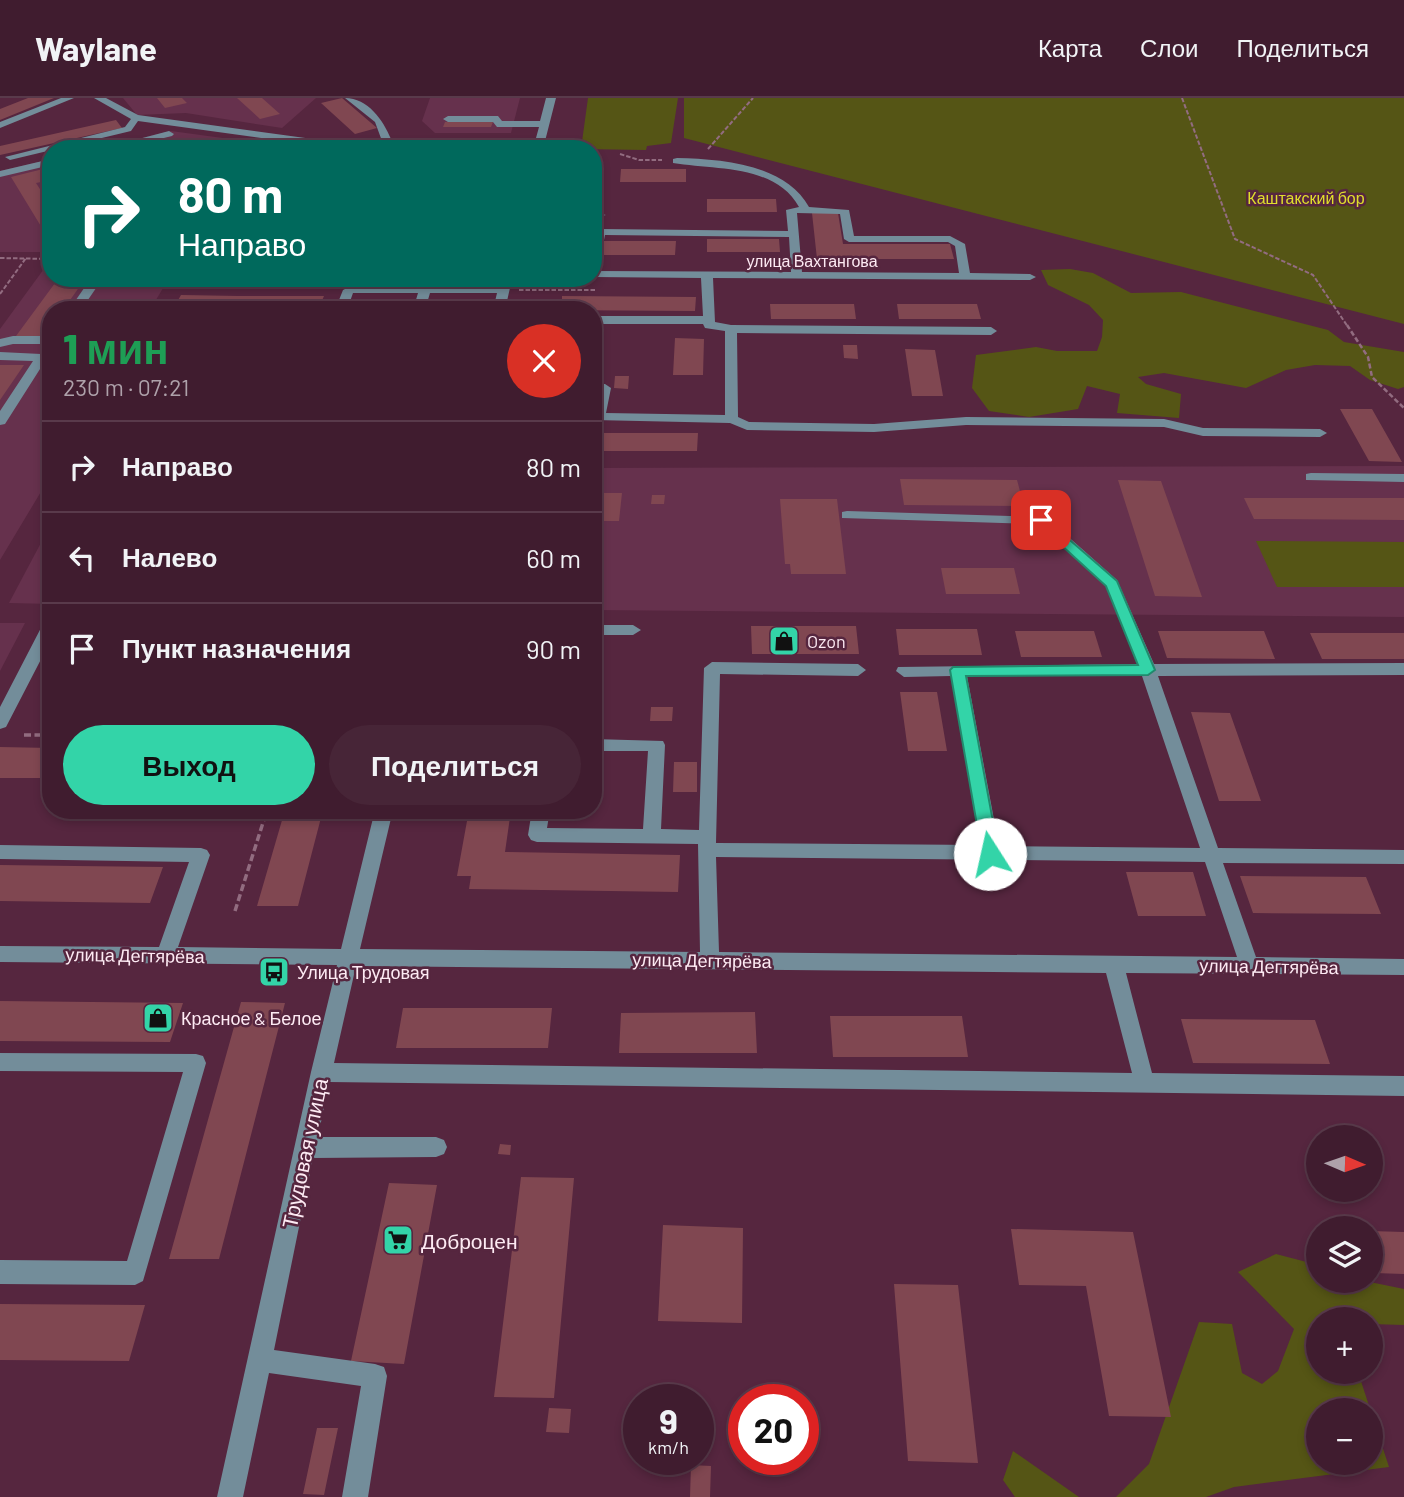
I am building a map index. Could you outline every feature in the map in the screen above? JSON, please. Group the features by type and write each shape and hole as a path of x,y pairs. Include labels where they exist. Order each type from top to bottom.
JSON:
{"street":[{"path":"0,125 69,98"},
{"path":"99,98 136,118 298,140"},
{"path":"350,98 379,121 386,140"},
{"path":"541,140 551,98"},
{"path":"82,140 128,129 136,118"},
{"path":"448,119 498,119 497,124 545,124"},
{"path":"128,129 139,140"},
{"path":"144,140 169,134"},
{"path":"10,157 42,149"},
{"path":"677,161 703,160 781,183 805,209"},
{"path":"0,174 42,164"},
{"path":"797,275 791,210 805,209 845,212 849,239 950,239 960,244 965,276"},
{"path":"602,232 794,234"},
{"name":"улица Вахтангова","path":"602,274 1030,277"},
{"path":"707,275 709,325 731,329 992,331"},
{"path":"345,301 349,290 465,287"},
{"path":"422,301 425,290"},
{"path":"602,320 708,320"},
{"path":"731,329 732,419"},
{"path":"0,343 42,340"},
{"path":"0,356 41,358 0,421"},
{"path":"602,418 732,419 747,426 874,428 966,421 1151,423 1203,432 1320,433"},
{"path":"1311,477 1404,478"},
{"path":"848,515 1041,520 1112,584 1148,670 1249,965"},
{"path":"602,630 633,630"},
{"path":"0,723 42,641"},
{"path":"709,960 707,843 712,668 858,670"},
{"path":"904,671 1404,669"},
{"path":"958,670 990,854"},
{"path":"602,744 657,745 652,836"},
{"name":"Трудовая улица","path":"230,1497 321,1072 382,819"},
{"path":"540,819 537,835 652,836 707,843 990,854 1404,857"},
{"path":"0,852 201,855 166,956"},
{"name":"улица Дегтярёва","path":"0,954 1404,967"},
{"path":"1115,964 1144,1081"},
{"path":"0,1062 197,1063 135,1273 0,1272"},
{"path":"321,1072 1404,1086"},
{"path":"305,1148 436,1147"},
{"path":"260,1360 374,1376 355,1497"}],"path":[{"path":"703,160 707,150 753,98"},
{"path":"1182,98 1235,239 1313,275 1368,358 1371,377 1404,408"},
{"path":"620,154 639,160 677,161"},
{"path":"0,258 42,259"},
{"path":"0,294 26,258"},
{"path":"24,735 42,735"},
{"path":"234,911 264,819"}],"shaded area":[{"path":"123,98 316,98 282,128 186,113 137,115"},
{"path":"430,98 520,98 511,133 435,133 422,121"},
{"path":"171,131 237,140 132,140"},
{"path":"42,161 42,252 0,252 0,171"},
{"path":"42,272 42,287 164,287 155,301 42,301 42,490 0,560 0,329"},
{"path":"1404,466 1404,617 602,610 602,468"},
{"path":"42,541 42,604 9,603"},
{"path":"0,623 25,623 0,671"}],"green space":[{"path":"588,98 678,98 671,143 647,146 646,150 602,149 602,140 582,140"},
{"name":"Каштакский бор","path":"684,98 1404,98 1404,324 684,138"},
{"path":"1070,269 1093,273 1131,293 1181,292 1328,330 1344,342 1404,352 1404,387 1398,389 1370,380 1350,366 1315,365 1286,370 1246,388 1164,373 1138,377 1146,384 1181,394 1179,418 1117,413 1120,394 1087,386 1078,409 1029,417 989,411 972,388 976,355 1036,347 1057,351 1097,351 1102,337 1103,320 1089,305 1048,285 1041,270"},
{"path":"1256,541 1404,542 1404,587 1277,587"},
{"path":"1276,1254 1306,1262 1306,1293 1383,1293 1383,1285 1404,1289 1404,1325 1383,1324 1383,1307 1306,1307 1306,1384 1362,1384 1366,1398 1306,1398 1306,1475 1327,1475 1234,1487 1206,1497 1116,1497 1149,1464 1199,1322 1232,1324 1242,1373 1262,1384 1278,1371 1294,1329 1238,1272"},
{"path":"1383,1449 1389,1467 1383,1468"},
{"path":"1013,1451 1079,1497 1015,1497 1003,1480"}],"building":[{"path":"28,98 54,98 0,120 0,109"},
{"path":"157,98 182,98 187,103 165,108"},
{"path":"237,98 262,98 280,114 260,119"},
{"path":"342,98 377,128 355,134 321,103"},
{"path":"116,120 122,128 68,140 42,140 42,146 0,155 0,146"},
{"path":"445,122 493,122 491,127 443,127"},
{"path":"42,169 42,182 36,183 42,192 42,228 11,177"},
{"path":"621,169 686,169 686,182 620,182"},
{"path":"707,199 776,199 777,212 707,212"},
{"path":"812,213 838,213 843,244 950,244 954,259 817,259"},
{"path":"707,239 779,239 780,252 707,252"},
{"path":"603,241 676,241 675,255 602,255"},
{"path":"52,287 79,287 69,301 42,301 42,336 16,336"},
{"path":"181,295 324,296 322,301 178,301"},
{"path":"562,296 696,297 695,311 602,310 602,301 562,301"},
{"path":"770,304 854,304 856,319 771,319"},
{"path":"897,304 977,304 981,319 899,319"},
{"path":"675,338 704,339 703,375 673,375"},
{"path":"843,345 857,345 858,359 844,358"},
{"path":"905,349 935,350 943,396 912,396"},
{"path":"0,365 24,365 0,400"},
{"path":"615,376 629,376 628,389 614,388"},
{"path":"1340,409 1372,409 1402,462 1369,461"},
{"path":"602,433 698,433 697,451 602,451"},
{"path":"900,479 1017,480 1024,506 904,505"},
{"path":"1118,480 1161,481 1202,597 1155,596"},
{"path":"602,493 622,493 619,521 602,521"},
{"path":"652,495 665,495 664,504 651,504"},
{"path":"1244,498 1404,498 1404,520 1254,519"},
{"path":"780,499 837,499 846,574 791,574 790,564 785,564"},
{"path":"941,568 1014,568 1020,594 946,594"},
{"path":"751,626 856,626 859,654 752,654"},
{"path":"896,629 977,629 982,655 899,655"},
{"path":"1015,631 1094,631 1102,657 1021,657"},
{"path":"1158,631 1264,631 1275,659 1167,658"},
{"path":"1310,633 1404,633 1404,659 1322,659"},
{"path":"900,692 937,692 947,751 908,751"},
{"path":"651,707 673,707 672,721 650,721"},
{"path":"1191,712 1230,713 1261,801 1219,801"},
{"path":"0,747 42,748 42,778 0,778"},
{"path":"674,762 697,762 697,792 673,792"},
{"path":"282,819 321,819 298,906 257,906"},
{"path":"467,819 510,819 505,852 680,855 678,892 469,889 471,876 457,876"},
{"path":"0,865 163,867 150,903 0,901"},
{"path":"1126,872 1193,872 1206,916 1138,916"},
{"path":"1240,876 1366,877 1381,914 1253,913"},
{"path":"0,1001 183,1003 170,1042 0,1041"},
{"path":"241,1002 285,1003 219,1259 169,1259"},
{"path":"403,1008 552,1008 548,1048 396,1048"},
{"path":"755,1012 757,1053 619,1053 621,1013"},
{"path":"830,1016 962,1016 968,1057 833,1057"},
{"path":"1181,1019 1315,1020 1330,1064 1193,1063"},
{"path":"500,1144 511,1145 510,1155 498,1154"},
{"path":"521,1177 574,1178 554,1398 494,1397"},
{"path":"389,1183 437,1185 404,1364 351,1361"},
{"path":"663,1225 743,1228 742,1323 658,1321"},
{"path":"1011,1229 1133,1232 1171,1417 1109,1416 1086,1286 1019,1285"},
{"path":"1383,1231 1404,1232 1404,1274 1383,1273"},
{"path":"894,1284 958,1285 978,1463 908,1461"},
{"path":"0,1304 145,1305 129,1361 0,1360"},
{"path":"549,1408 571,1409 569,1433 546,1432"},
{"path":"317,1428 338,1428 324,1495 303,1494"},
{"path":"691,1475 711,1475 710,1497 690,1497"}],"place":[{"name":"Ozon","path":"784,641"},
{"name":"Улица Трудовая","path":"274,972"},
{"name":"Красное & Белое","path":"158,1018"},
{"name":"Доброцен","path":"398,1240"}],"route":[{"path":"990,854 958,670 1148,670 1112,584 1041,520"}]}
